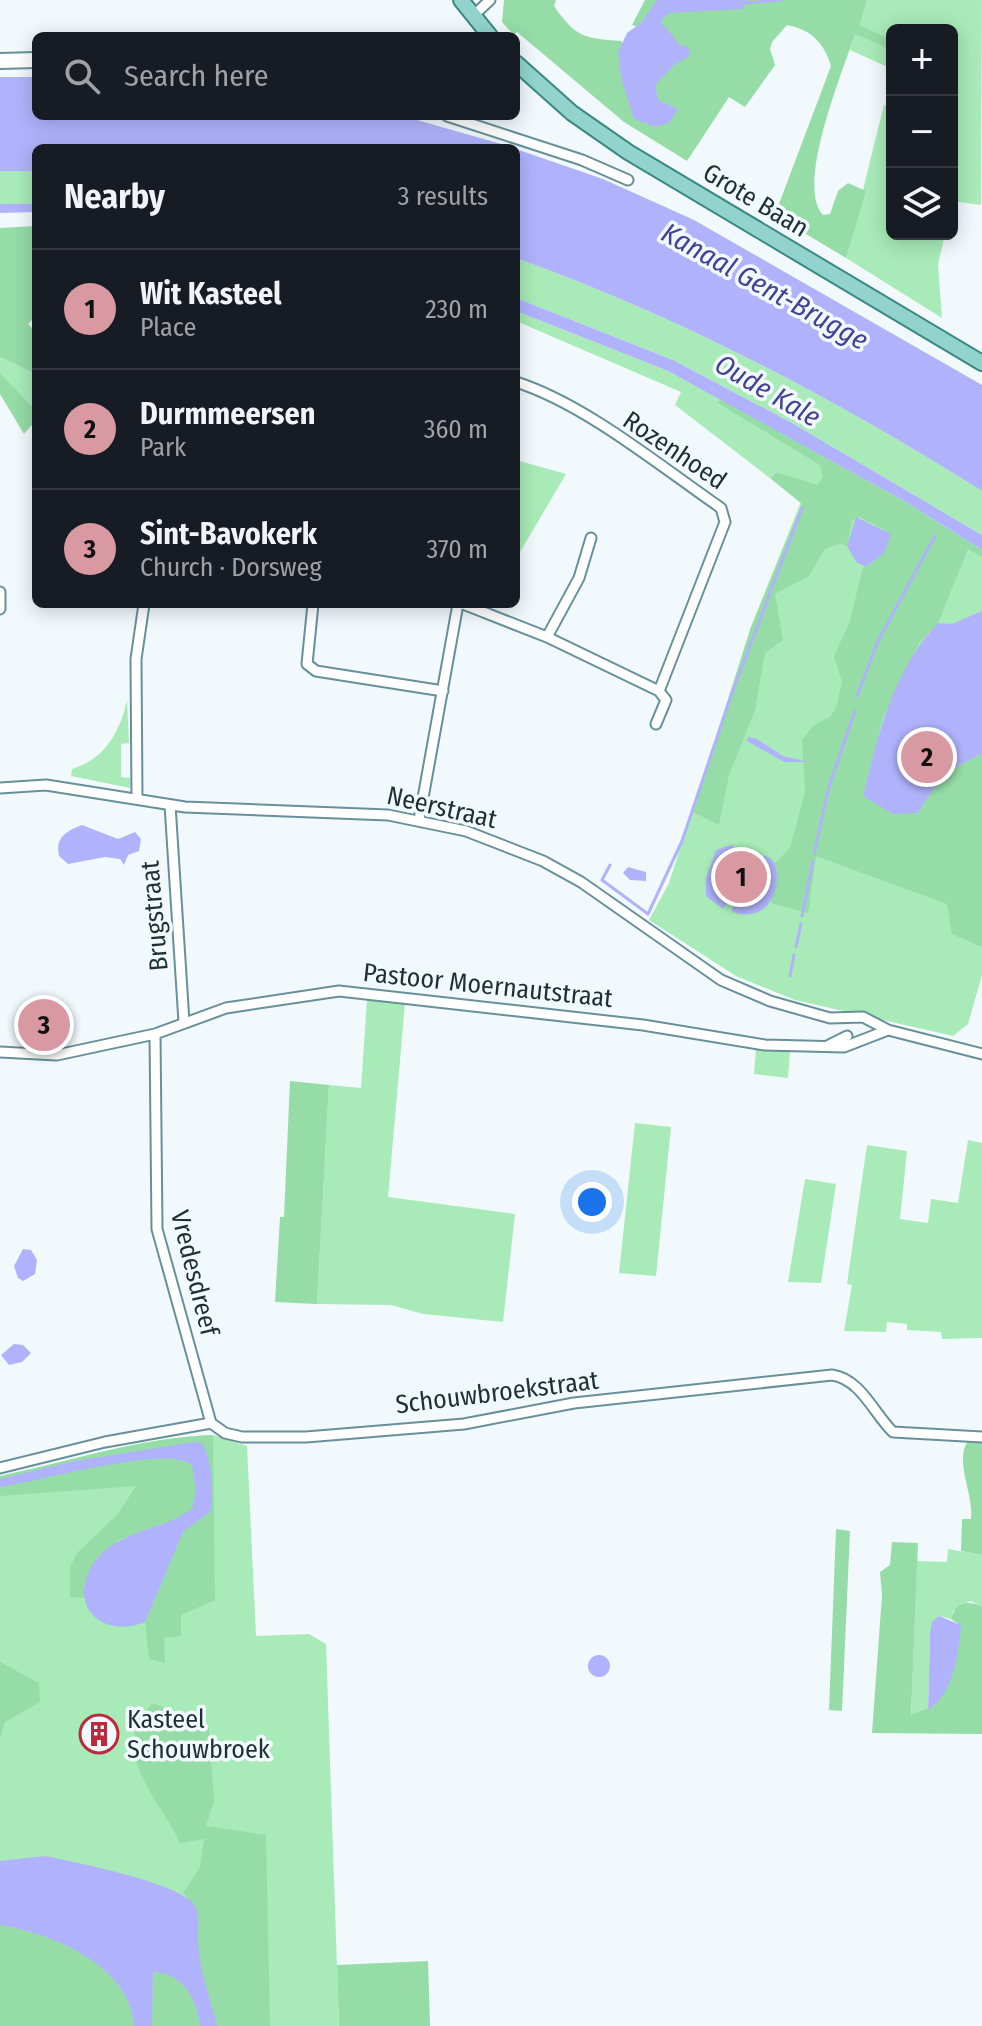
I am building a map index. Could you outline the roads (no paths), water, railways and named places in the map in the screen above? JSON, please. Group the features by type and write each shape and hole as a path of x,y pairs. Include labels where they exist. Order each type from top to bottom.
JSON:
{"main road":[{"path":"461,0 487,32"},
{"name":"Grote Baan","path":"520,67 572,113 628,152 982,363"}],"street":[{"path":"473,16 490,0"},
{"path":"0,61 32,60"},
{"path":"459,120 582,160 628,180"},
{"name":"Rozenhoed","path":"520,383 550,393 708,499 725,514 725,522 659,691 666,700 656,724"},
{"path":"547,637 579,578 591,538"},
{"path":"0,592 0,609"},
{"path":"137,799 136,659 143,608"},
{"path":"313,608 307,664 316,671 443,691"},
{"path":"419,820 460,608"},
{"path":"471,608 547,637 659,691"},
{"name":"Neerstraat","path":"0,788 46,785 170,805 356,812 419,820 466,831 543,861 581,882 721,980 770,1001 830,1018 847,1027 863,1017 888,1030 982,1054"},
{"name":"Brugstraat","path":"170,805 184,1022"},
{"name":"Pastoor Moernautstraat","path":"0,1052 57,1055 155,1034 184,1022 263,1000 339,991 681,1030 765,1045 821,1049 844,1047 856,1042"},
{"path":"870,1023 871,1036"},
{"path":"821,1049 847,1027 856,1042 888,1030"},
{"name":"Vredesdreef","path":"155,1034 157,1229 211,1423"},
{"name":"Schouwbroekstraat","path":"211,1423 225,1433 242,1437 306,1437 464,1424 574,1403 832,1375 844,1377 856,1386 887,1426 898,1434 982,1437"},
{"path":"0,1468 105,1442 211,1423"}],"water":[{"path":"657,0 748,0 742,9 669,13 660,21 680,45 688,47 690,56 675,64 655,85 658,100 678,109 669,123 656,127 634,119 621,78 618,52 627,33 642,22"},
{"path":"0,77 32,77 32,120 417,120 501,144 32,144 32,171 0,171"},
{"name":"Kanaal Gent-Brugge","path":"520,150 603,179 694,220 982,385 982,491 813,392 696,333 520,260"},
{"path":"0,204 32,204 32,212 0,213"},
{"path":"520,300 673,360 792,423 982,535 982,550 906,502 668,371 520,313"},
{"path":"856,517 891,534 884,553 866,567 856,562 847,546"},
{"path":"982,611 982,754 944,777 918,813 893,814 863,796 881,727 898,682 922,641 938,623 952,624"},
{"path":"748,737 757,739 783,756 808,762 784,762 747,741"},
{"path":"82,825 118,839 135,832 141,839 139,851 128,855 124,865 120,859 105,857 68,864 59,856 60,840"},
{"path":"731,845 745,854 741,860 726,857 718,866 713,888 727,903 723,909 706,896 706,878 716,850"},
{"path":"752,853 768,857 775,863 774,895 762,910 744,914 732,912 733,905 755,904 765,878 764,872 749,862"},
{"path":"628,867 646,872 646,881 630,880 623,873"},
{"path":"23,1249 31,1250 37,1260 35,1274 23,1281 18,1278 14,1266"},
{"path":"14,1344 23,1345 31,1353 22,1362 9,1365 1,1355"},
{"path":"202,1443 210,1467 211,1511 183,1532 145,1622 118,1627 106,1624 96,1618 85,1599 84,1586 89,1571 109,1547 192,1509 196,1491 192,1465 178,1460 156,1459 100,1466 0,1487 0,1479 75,1461"},
{"path":"939,1616 961,1625 960,1636 949,1684 937,1703 928,1710 930,1633 932,1622"},
{"path":"599,1655 607,1658 610,1666 607,1674 599,1677 591,1674 588,1666 591,1658"},
{"path":"45,1856 102,1868 186,1897 195,1906 198,1917 200,1960 217,2026 200,2026 196,2006 187,1989 173,1977 153,1972 152,2026 134,2026 129,2004 119,1985 103,1969 64,1945 0,1925 0,1861"}],"waterway":[{"path":"743,3 781,0"},
{"path":"610,865 602,880 648,914 682,841 732,693 802,508"},
{"path":"857,696 878,641 935,536"},
{"path":"814,854 829,786 855,711"},
{"path":"802,916 813,861"},
{"path":"796,947 801,924"},
{"path":"790,976 794,955"}],"place":[{"name":"Durmmeersen","path":"927,757"},
{"name":"Wit Kasteel","path":"741,877"},
{"name":"Sint-Bavokerk","path":"44,1025"},
{"name":"Kasteel Schouwbroek","path":"99,1734"}],"water label":[{"name":"Oude Kale","path":"768,390"}]}
